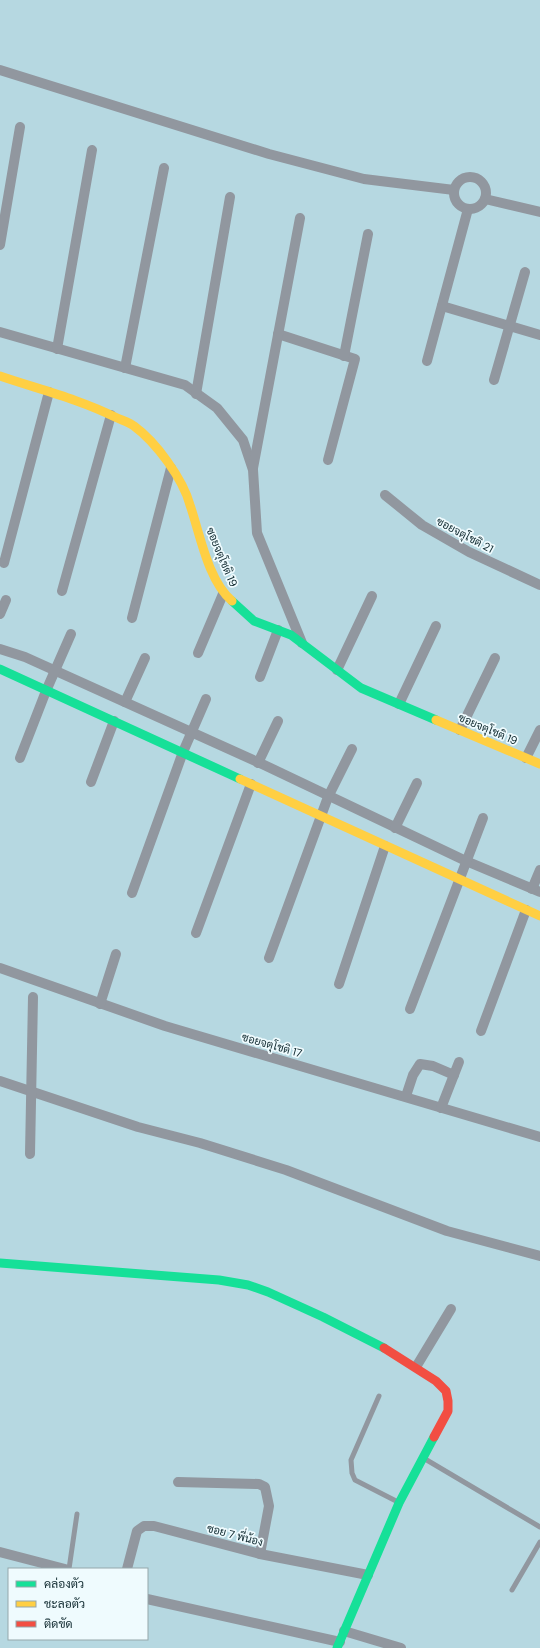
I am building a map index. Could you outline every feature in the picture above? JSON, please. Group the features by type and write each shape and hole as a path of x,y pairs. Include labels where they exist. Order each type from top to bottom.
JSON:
{"street":[{"path":"0,70 269,154 364,179 454,190"},
{"path":"0,245 20,127"},
{"path":"57,349 92,150"},
{"path":"125,368 164,168"},
{"path":"475,177 486,188 485,199 478,207 468,209 462,208 455,200 454,190 459,181 464,178 475,177"},
{"path":"196,394 230,197"},
{"path":"485,199 540,212"},
{"path":"427,361 468,209"},
{"path":"300,218 253,470 257,533 303,645"},
{"path":"344,356 368,234"},
{"path":"494,380 525,272"},
{"path":"442,306 540,335"},
{"path":"0,332 184,385 217,408 243,440 253,470"},
{"path":"278,334 355,359 328,460"},
{"name":"ซอยจตุโชติ 19","path":"0,376 100,409 134,426 159,451 171,468 190,503 202,545 223,594 254,621 291,635 361,688 540,764"},
{"path":"4,563 49,392"},
{"path":"62,591 112,415"},
{"path":"132,618 171,468"},
{"name":"ซอยจตุโชติ 21","path":"385,495 422,525 469,552 540,585"},
{"path":"198,653 223,594"},
{"path":"337,670 372,596"},
{"path":"0,614 6,600"},
{"path":"399,704 436,626"},
{"path":"260,677 278,630"},
{"path":"20,758 46,690 71,634"},
{"path":"0,649 25,657 125,702 466,861 536,891 540,870"},
{"path":"125,702 145,658"},
{"path":"460,730 495,658"},
{"path":"0,669 183,752 320,818 459,878 540,916"},
{"path":"132,893 183,752 206,699"},
{"path":"91,782 114,720"},
{"path":"258,763 278,721"},
{"path":"526,758 540,730"},
{"path":"269,958 328,796 352,749"},
{"path":"395,828 416,783"},
{"path":"196,933 251,784"},
{"path":"410,1009 483,818"},
{"path":"339,984 386,846"},
{"path":"481,1031 526,910"},
{"path":"100,1004 116,954"},
{"name":"ซอยจตุโชติ 17","path":"0,968 172,1028 406,1096 441,1108 540,1137"},
{"path":"30,1154 30,1090 33,997"},
{"path":"441,1108 459,1062"},
{"path":"406,1096 413,1075 420,1064 433,1066 454,1074"},
{"path":"0,1081 138,1127 200,1143 286,1170 448,1231 540,1256"},
{"path":"0,1263 219,1280 252,1286 308,1308 426,1372 446,1389 449,1402 448,1412 399,1503 338,1645 148,1599"},
{"path":"416,1367 451,1308"},
{"path":"178,1482 258,1484 265,1487 269,1506 260,1554"},
{"name":"ซอย 7 พี่น้อง","path":"127,1568 138,1531 144,1526 154,1526 260,1554 368,1575"},
{"path":"0,1552 61,1568"},
{"path":"344,1631 401,1648"}],"lane":[{"path":"378,1396 351,1460 352,1473 355,1480 399,1503"},
{"path":"424,1458 540,1527"},
{"path":"69,1568 77,1514"},
{"path":"512,1590 540,1542"}],"traffic: fast":[{"path":"232,601 254,621 291,635 361,688 436,720"},
{"path":"0,669 240,779"},
{"path":"0,1263 219,1280 248,1285 268,1292 323,1317 384,1348"},
{"path":"337,1648 399,1503 434,1437"}],"traffic: slow":[{"path":"0,376 87,405 130,423 151,441 168,462 181,484 190,505 201,543 211,569 217,582 232,601"},
{"path":"436,720 540,764"},
{"path":"240,779 540,916"}],"traffic: jam":[{"path":"384,1348 436,1381 446,1391 448,1411 434,1437"}]}
